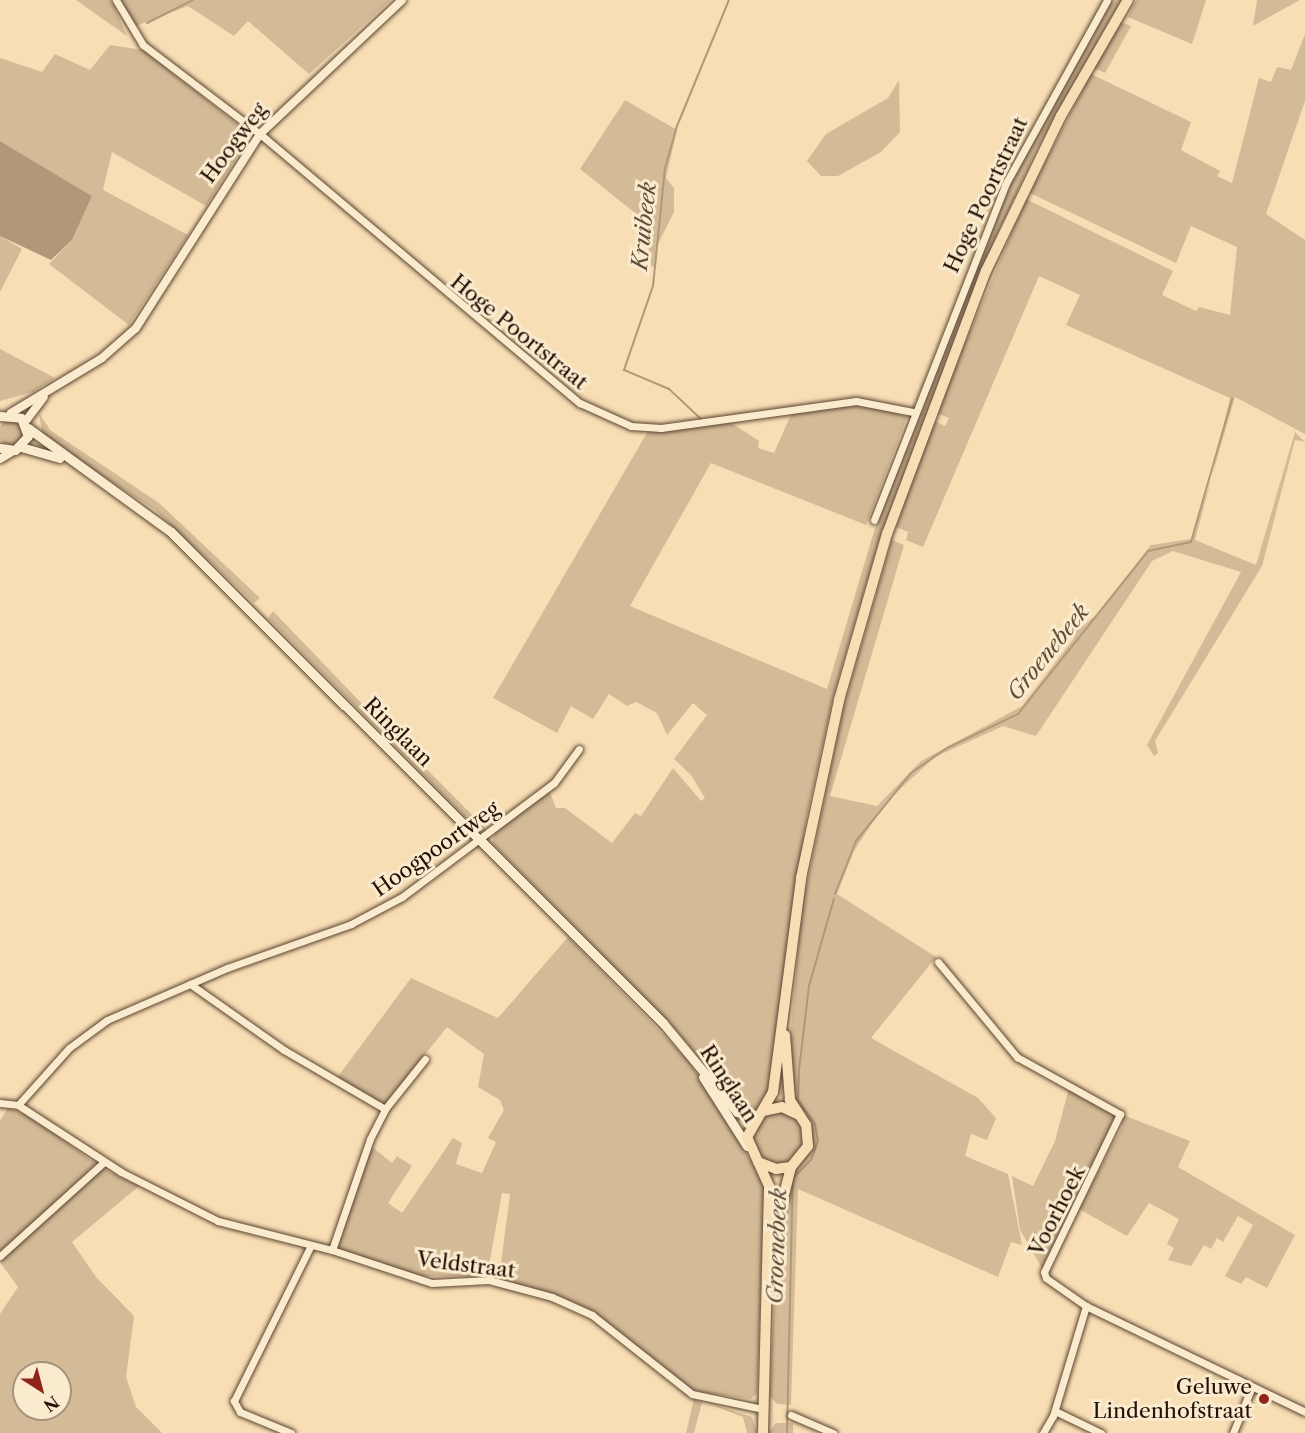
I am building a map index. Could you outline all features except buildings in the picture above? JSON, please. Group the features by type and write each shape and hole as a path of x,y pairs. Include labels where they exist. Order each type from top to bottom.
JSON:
{"main road":[{"path":"762,1433 769,1186 749,1149 750,1125 773,1092 785,996 826,753 887,534 986,272 1061,116 1128,0"},
{"path":"0,416 11,413"},
{"name":"Ringlaan","path":"11,413 171,532 481,840 678,1040 737,1112 760,1113"},
{"path":"18,449 27,425"},
{"name":"Ringlaan","path":"0,448 18,449 78,465"},
{"path":"768,1283 781,1188 791,1167 808,1146 800,1116 791,1103 786,1076 785,996"},
{"name":"Ringlaan","path":"678,1040 749,1149"},
{"path":"760,1113 782,1107 800,1116"},
{"path":"756,1160 776,1169 791,1167"}],"street":[{"name":"Hoge Poortstraat","path":"116,0 143,45 260,134 550,381 611,419 661,428 856,400 913,412"},
{"name":"Hoogweg","path":"52,389 128,336 158,299 260,134 402,0"},
{"name":"Hoge Poortstraat","path":"874,520 913,412 1005,185 1107,0"},
{"path":"11,413 52,389"},
{"path":"27,425 52,389"},
{"path":"0,459 18,449"},
{"name":"Hoogpoortweg","path":"18,1105 81,1037 190,984 382,909 481,840 554,783 579,749"},
{"name":"Voorhoek","path":"938,962 1017,1057 1120,1114 1044,1272 1086,1306 1251,1389 1305,1412"},
{"path":"190,984 275,1044 385,1109"},
{"path":"332,1250 385,1109 425,1059"},
{"path":"0,1104 18,1105"},
{"name":"Veldstraat","path":"18,1105 104,1162 218,1221 310,1247 332,1250 432,1283 489,1280 570,1303 698,1397 763,1409"},
{"path":"0,1256 104,1162"},
{"path":"291,1433 240,1412 234,1401 310,1247"},
{"path":"1043,1433 1055,1411 1086,1306"},
{"path":"1233,1433 1251,1389"},
{"path":"1055,1411 1101,1433"},
{"path":"791,1415 833,1433"}],"shaded area":[{"path":"76,0 111,0 127,36"},
{"path":"118,0 391,0 309,74 248,21 234,36 188,6 133,27"},
{"path":"1110,0 1121,0 1036,150 995,239 878,543 834,693 806,819 769,1088 760,1108 743,1111 670,1023 492,843 495,832 549,790 556,808 565,808 612,843 635,813 641,816 673,768 701,801 705,798 691,775 674,759 707,715 693,703 667,735 657,713 636,702 627,706 609,694 593,719 571,706 557,733 493,698 648,431 730,422 759,441 758,448 774,453 793,410 865,402 907,417 866,525 711,463 630,606 827,689 875,528 935,360 1008,185"},
{"path":"1136,0 1206,0 1192,44 1128,17"},
{"path":"1257,0 1300,0 1253,26"},
{"path":"1121,22 1131,26 1105,73 1094,68"},
{"path":"1305,34 1305,101 1266,214 1305,240 1305,434 1235,397 1212,476 1230,398 1066,325 1080,295 1039,276 923,547 906,540 908,532 896,527 934,421 945,426 949,418 936,413 1026,199 1173,271 1162,295 1196,311 1199,307 1230,315 1237,247 1191,226 1176,263 1030,193 1091,74 1191,122 1181,150 1220,171 1217,176 1232,183 1259,78 1271,82 1277,67 1291,70"},
{"path":"110,45 143,50 251,135 206,206 112,152 103,190 188,235 129,325 49,264 72,240 92,196 0,141 0,58 42,72 55,54 90,70"},
{"path":"899,80 900,132 881,152 838,176 821,176 807,161 826,134 888,98"},
{"path":"625,100 677,130 666,178 674,188 674,212 657,246 656,268 651,266 645,221 580,169"},
{"path":"0,141 92,196 72,240 51,260 0,236"},
{"path":"0,236 22,249 0,292"},
{"path":"0,349 55,378 33,392 0,401"},
{"path":"39,413 50,430 159,503 260,598 254,603 154,509 43,438"},
{"path":"10,421 15,422 21,428 21,438 15,444 10,445 5,444 -1,438 -2,433 -1,428 5,422"},
{"path":"1295,432 1305,442 1295,440 1262,566 1155,741 1158,753 1154,756 1147,745 1241,572 1173,551 1152,561 1036,736 1003,726 935,757 885,803 854,851 837,894 936,957 871,1038 978,1098 996,1118 987,1140 971,1134 965,1156 1008,1174 1022,1245 1011,1242 998,1277 798,1189 791,1405 777,1404 770,1396 776,1246 788,1178 813,1147 810,1122 796,1103 789,1048 802,908 843,710 892,540 904,545 830,796 877,806 921,761 1022,706 1074,638 1069,624 1083,626 1096,615 1151,545 1191,539 1211,480 1195,540 1256,565"},
{"path":"273,611 488,831 481,833 268,618"},
{"path":"568,937 688,1060 765,1184 757,1393 751,1399 694,1391 591,1312 547,1292 499,1279 510,1194 502,1193 487,1277 416,1276 338,1248 371,1146 392,1163 397,1156 412,1166 388,1203 402,1213 453,1138 462,1143 456,1164 482,1173 496,1142 488,1138 504,1110 500,1100 478,1087 484,1054 447,1027 384,1106 337,1078 411,978 498,1018"},
{"path":"1069,1088 1113,1109 1118,1117 1042,1268 1020,1230 1012,1176 1033,1186 1055,1141"},
{"path":"8,1108 32,1117 96,1164 0,1254 0,1121"},
{"path":"774,1113 784,1113 797,1120 804,1133 804,1143 797,1156 784,1163 774,1163 765,1159 758,1152 754,1143 754,1133 758,1124 765,1117"},
{"path":"1123,1115 1190,1141 1178,1167 1295,1235 1267,1288 1246,1277 1241,1284 1225,1276 1253,1225 1238,1216 1223,1242 1217,1238 1211,1249 1204,1245 1191,1266 1168,1260 1174,1248 1167,1244 1179,1219 1149,1203 1127,1236 1079,1209 1122,1127"},
{"path":"101,1168 139,1186 72,1242 96,1277 134,1316 126,1377 136,1407 162,1433 0,1433 0,1314 18,1287 0,1262"},
{"path":"694,1399 702,1403 694,1433 686,1433"},
{"path":"708,1403 752,1417 757,1433 747,1433 743,1417"},
{"path":"776,1423 793,1423 793,1433 768,1433"}],"waterway":[{"name":"Kruibeek","path":"147,23 193,0"},
{"name":"Kruibeek","path":"701,419 669,389 624,370 653,286 665,168 677,126 729,0"},
{"name":"Groenebeek","path":"835,894 856,841 911,773 947,748 1018,714 1148,551 1191,542 1232,399"},
{"name":"Groenebeek","path":"787,1433 793,1178 811,1160 818,1141 815,1124 798,1100 799,1070 809,986 834,898"}],"place":[{"name":"Geluwe Lindenhofstraat","path":"1264,1399"}]}
